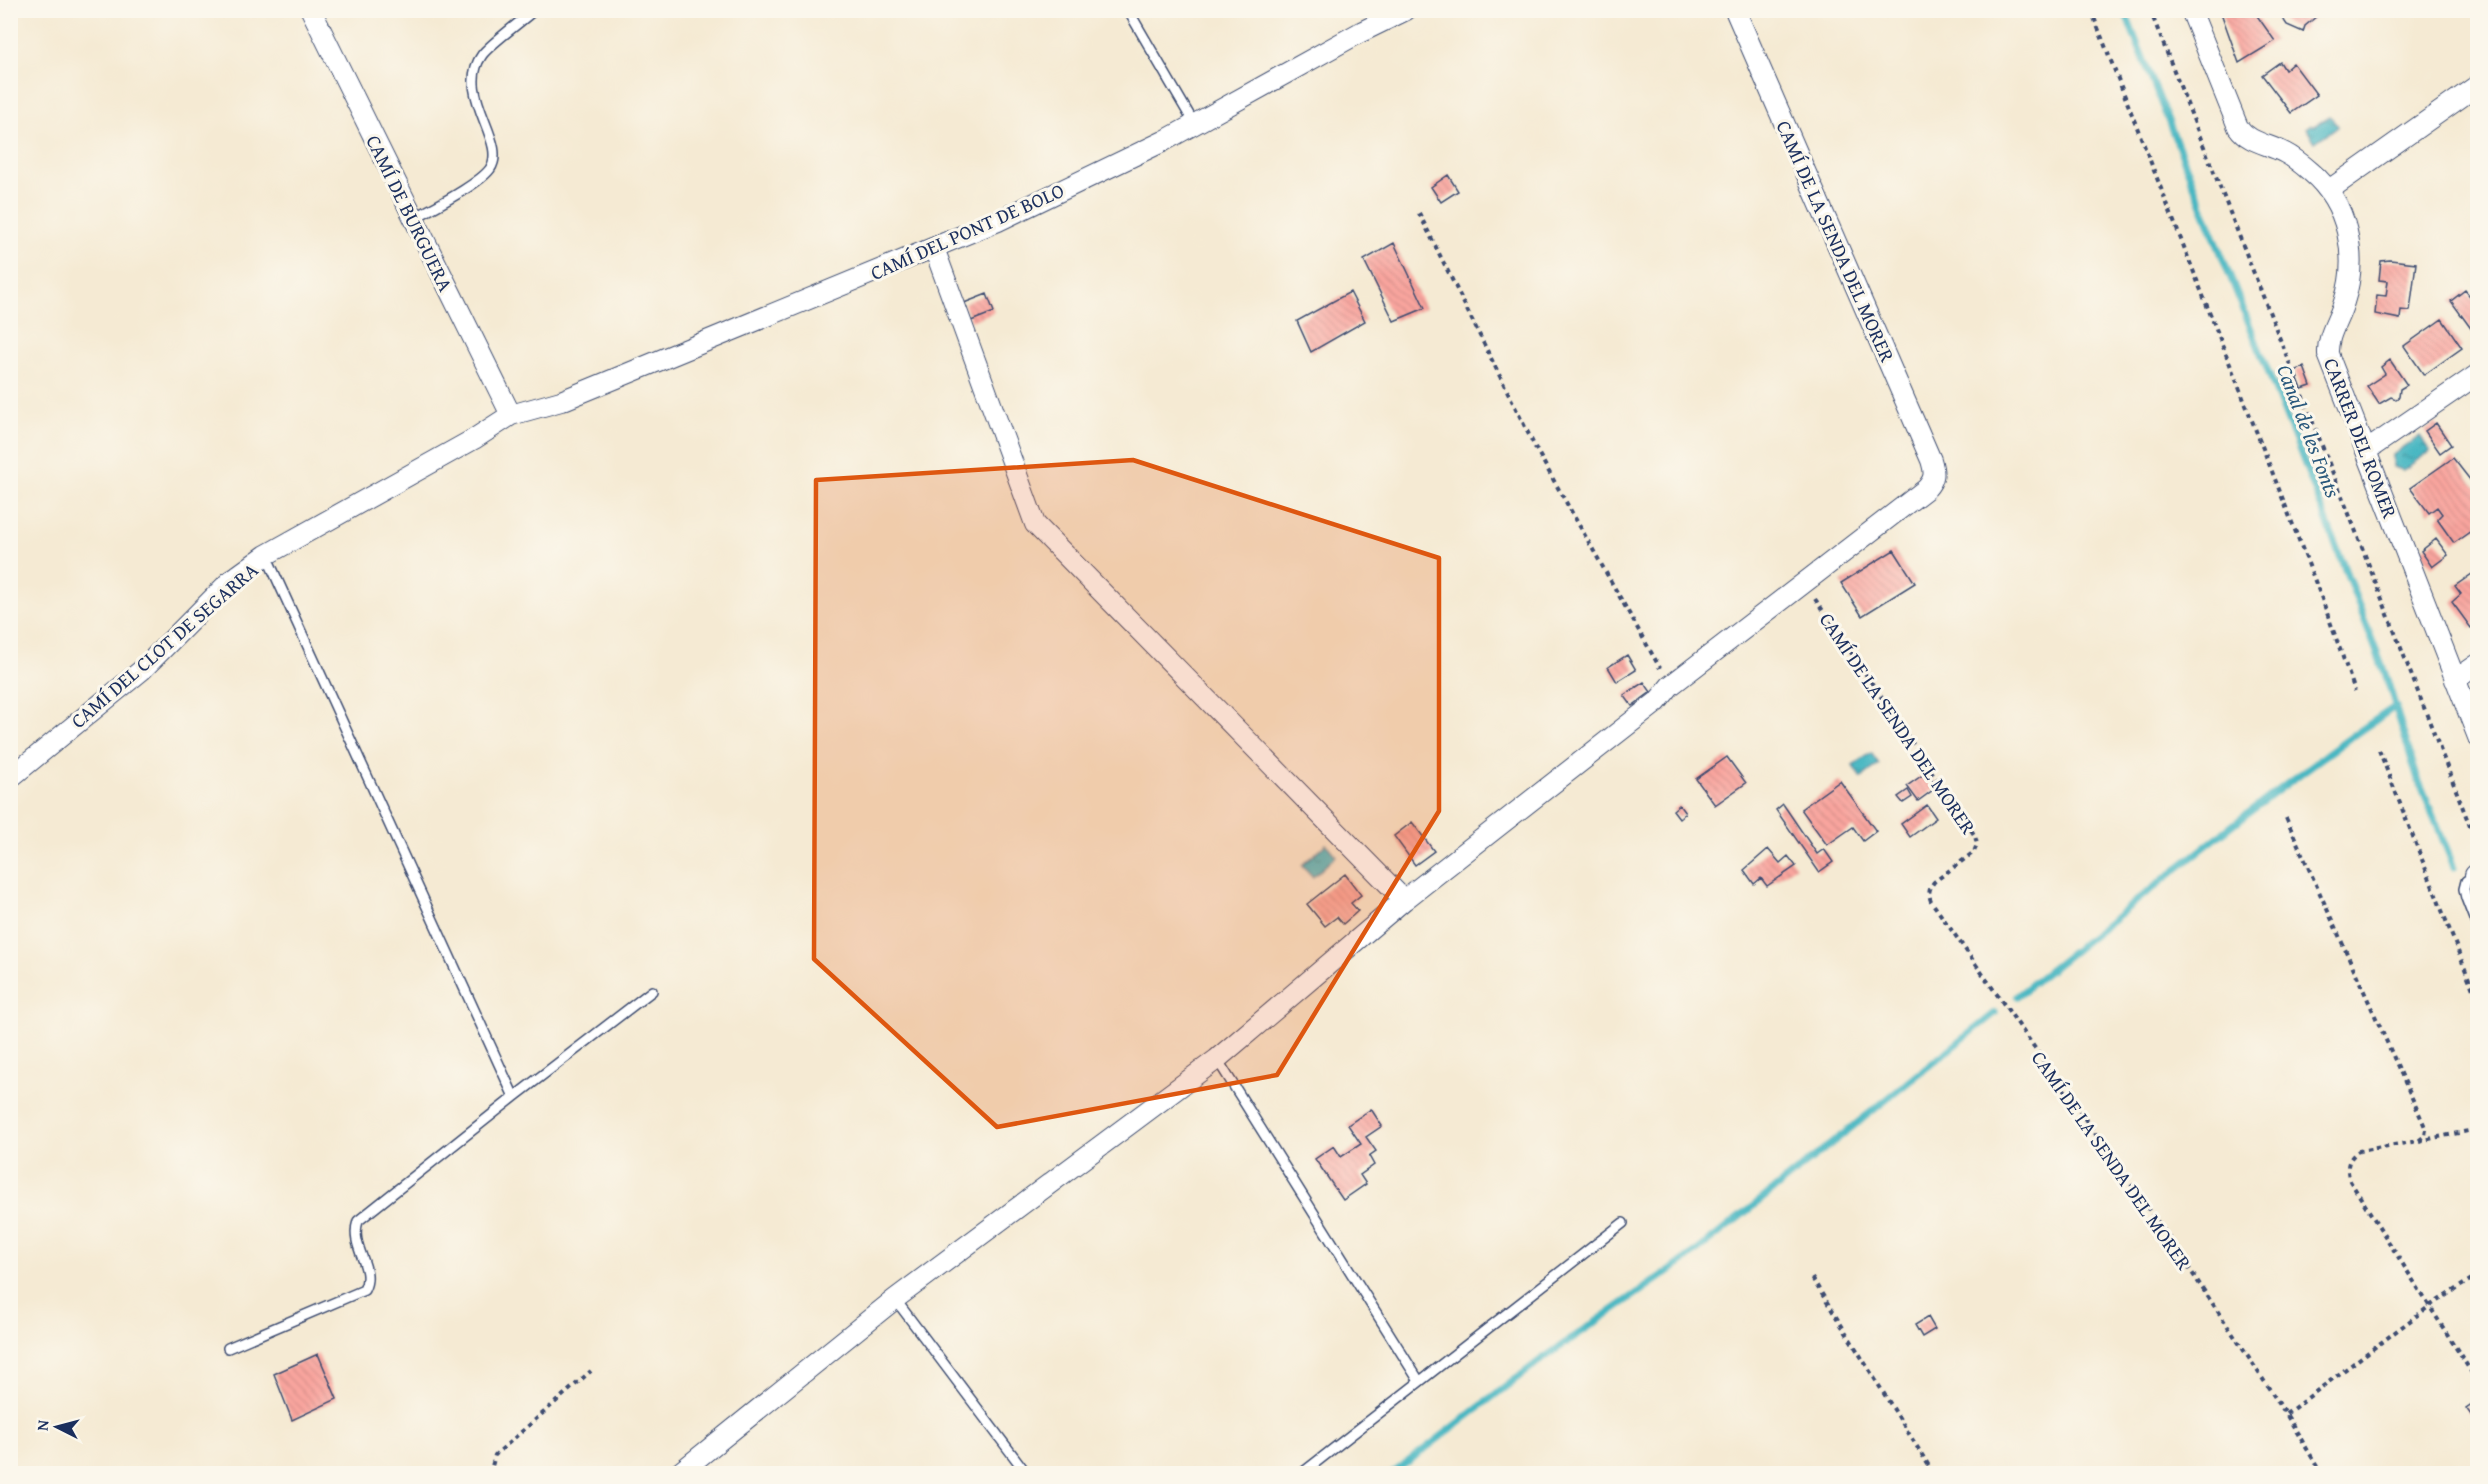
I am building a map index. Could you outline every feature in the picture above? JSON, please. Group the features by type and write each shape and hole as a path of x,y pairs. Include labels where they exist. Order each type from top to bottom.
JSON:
{"street":[{"name":"CAMÍ DE BURGUERA","path":"310,10 511,415"},
{"name":"CAMÍ DEL PONT DE BOLO","path":"511,415 561,401 998,221 1195,125 1350,38 1406,10"},
{"name":"CAMÍ DE LA SENDA DEL MORER","path":"1736,10 1935,472 1933,481 1926,489 1804,583"},
{"name":"CARRER DEL ROMER","path":"2191,10 2243,135 2286,153 2310,171 2329,190 2345,224 2350,259 2348,291 2330,337 2328,354 2478,737"},
{"path":"2329,190 2478,85"},
{"path":"934,248 1035,524 1404,900"},
{"path":"2366,451 2478,374"},
{"name":"CAMÍ DEL CLOT DE SEGARRA","path":"10,778 141,670 230,581 266,555 474,439 511,415"},
{"path":"678,1473 896,1299 1217,1059 1404,900 1656,702 1670,686 1804,583"},
{"path":"2455,680 2478,664"}],"lane":[{"path":"413,219 481,178 491,168 494,156 492,142 474,96 477,65 483,53 534,10"},
{"path":"1128,10 1195,125"},
{"path":"266,555 514,1097"},
{"path":"2476,875 2466,881 2464,888 2478,929"},
{"path":"228,1348 364,1290 369,1282 368,1273 356,1243 355,1232 358,1221 652,991"},
{"path":"1217,1059 1419,1381"},
{"path":"1301,1473 1623,1223"},
{"path":"896,1299 1027,1473"}],"path":[{"path":"2091,10 2322,599 2355,691"},
{"path":"2150,10 2478,847"},
{"path":"1419,213 1536,449 1670,686"},
{"name":"CAMÍ DE LA SENDA DEL MORER","path":"1804,583 1975,836 1977,844 1974,852 1934,882 1929,894 1931,901 2167,1236 2286,1414 2322,1473"},
{"path":"2379,750 2478,1002"},
{"path":"2286,818 2431,1138"},
{"path":"2418,1141 2425,1136 2426,1129"},
{"path":"2477,1381 2350,1180 2347,1171 2348,1163 2359,1151 2478,1129"},
{"path":"2286,1414 2431,1305 2478,1275"},
{"path":"1812,1278 1934,1473"},
{"path":"490,1473 495,1455 591,1371"}],"highlighted area":[{"path":"1133,460 1439,558 1439,811 1277,1075 997,1127 814,959 816,480"}],"water":[{"path":"2330,116 2338,126 2315,142 2306,128"},
{"path":"2420,436 2430,451 2403,470 2393,467 2393,455"},
{"path":"1871,753 1879,764 1861,778 1853,766"},
{"path":"1326,844 1336,856 1313,877 1302,865"}],"building":[{"path":"2220,10 2253,10 2275,41 2239,63"},
{"path":"2277,10 2312,10 2317,16 2305,26 2303,32 2287,25"},
{"path":"2280,62 2285,70 2293,63 2317,95 2291,113 2262,75"},
{"path":"1448,175 1458,191 1441,202 1431,187"},
{"path":"1394,243 1425,308 1394,321 1364,260"},
{"path":"2381,261 2416,263 2410,311 2401,310 2400,319 2375,314 2377,295 2386,296 2388,281 2379,280"},
{"path":"2465,290 2473,300 2478,296 2478,333 2475,334 2451,301"},
{"path":"1350,292 1365,321 1311,352 1297,321"},
{"path":"987,294 994,312 971,321 964,303"},
{"path":"2442,319 2462,348 2424,375 2404,346"},
{"path":"2390,360 2407,385 2400,389 2399,397 2396,399 2391,397 2379,404 2367,386 2385,374 2381,367"},
{"path":"2304,367 2311,386 2302,389 2295,371"},
{"path":"2436,423 2451,445 2440,453 2425,431"},
{"path":"2453,458 2478,490 2478,526 2454,543 2437,519 2442,514 2437,507 2429,513 2410,488"},
{"path":"2436,539 2448,555 2432,567 2421,551"},
{"path":"1894,550 1915,583 1862,616 1841,583"},
{"path":"2472,574 2478,581 2478,623 2471,628 2452,602 2461,594 2455,586"},
{"path":"1627,655 1636,670 1617,682 1608,667"},
{"path":"1644,682 1651,692 1632,706 1624,695"},
{"path":"1727,757 1746,783 1715,805 1696,779"},
{"path":"1927,772 1937,787 1918,801 1907,786"},
{"path":"1840,781 1876,831 1863,841 1853,827 1827,845 1801,809"},
{"path":"1908,790 1912,797 1903,803 1898,797"},
{"path":"1783,804 1817,854 1824,849 1833,862 1819,872 1776,810"},
{"path":"1679,805 1685,813 1679,818 1673,810"},
{"path":"1927,805 1936,818 1910,837 1901,824"},
{"path":"1412,822 1434,851 1415,865 1394,836"},
{"path":"1768,849 1780,863 1788,856 1796,866 1767,886 1761,878 1754,884 1744,870"},
{"path":"1345,874 1361,895 1351,903 1358,911 1343,924 1337,917 1325,926 1307,904"},
{"path":"1371,1109 1382,1126 1366,1137 1376,1151 1369,1156 1374,1165 1360,1175 1366,1184 1343,1200 1315,1159 1334,1146 1341,1157 1361,1144 1348,1125"},
{"path":"1928,1317 1935,1329 1922,1337 1915,1325"},
{"path":"318,1354 337,1399 292,1420 274,1374"},
{"path":"2478,1400 2478,1421 2476,1422 2466,1408"}],"waterway":[{"name":"Canal de les Fonts","path":"2124,10 2297,444 2387,679 2416,774 2454,867"},
{"path":"2017,996 2251,811 2396,706"},
{"path":"1392,1474 1538,1362 1688,1258 1995,1013"}]}
